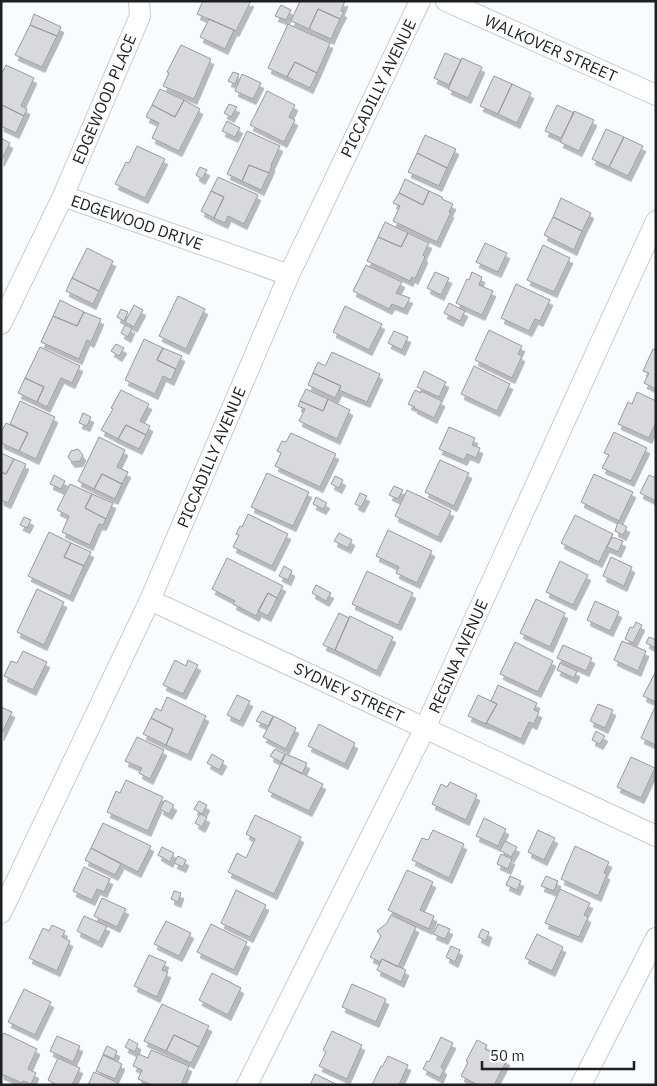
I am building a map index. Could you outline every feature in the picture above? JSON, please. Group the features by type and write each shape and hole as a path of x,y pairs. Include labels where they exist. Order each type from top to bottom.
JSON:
{"street":[{"name":"EDGEWOOD PLACE","path":"62,196 140,16 139,1"},
{"name":"PICCADILLY AVENUE","path":"1,912 150,600 289,275 420,1"},
{"name":"WALKOVER STREET","path":"446,1 656,94"},
{"name":"EDGEWOOD DRIVE","path":"1,324 62,196 289,275"},
{"name":"REGINA AVENUE","path":"247,1085 425,728 656,221"},
{"name":"SYDNEY STREET","path":"150,600 656,836"},
{"path":"581,1085 656,938"}],"building":[{"path":"203,1 251,1 236,31 197,14"},
{"path":"300,1 345,1 341,11 344,12 340,19 318,9 309,29 291,21"},
{"path":"281,5 291,10 286,20 275,16"},
{"path":"318,9 340,19 331,39 309,29"},
{"path":"34,14 61,27 57,36 30,25"},
{"path":"209,19 234,30 225,49 200,37"},
{"path":"288,24 330,43 317,73 295,62 287,77 268,68"},
{"path":"30,25 57,36 42,67 15,55"},
{"path":"181,45 211,59 194,99 163,86 169,73 167,72"},
{"path":"445,53 461,60 449,85 434,78"},
{"path":"462,58 482,67 468,98 448,89"},
{"path":"295,62 317,73 310,88 287,77"},
{"path":"6,65 34,78 21,106 27,109 24,116 1,106 1,75"},
{"path":"233,72 239,74 235,84 228,81"},
{"path":"242,74 261,83 253,99 235,91"},
{"path":"494,76 512,84 498,114 480,106"},
{"path":"512,84 531,93 517,123 498,114"},
{"path":"160,89 184,100 175,117 152,105"},
{"path":"267,91 295,105 289,117 295,120 284,142 250,125"},
{"path":"184,100 200,109 179,151 152,138 159,123 146,117 152,105 175,117"},
{"path":"229,104 237,107 231,117 224,113"},
{"path":"2,105 24,116 16,133 1,126"},
{"path":"557,105 574,113 561,138 545,131"},
{"path":"574,111 594,120 579,151 560,142"},
{"path":"227,121 240,128 235,137 222,131"},
{"path":"606,129 624,137 609,167 592,159"},
{"path":"247,131 280,146 269,173 249,165 242,181 227,174"},
{"path":"425,135 456,149 447,168 417,153"},
{"path":"624,137 643,146 628,176 609,167"},
{"path":"1,138 10,143 1,161"},
{"path":"137,146 165,159 145,198 115,184 126,162 129,163"},
{"path":"417,153 447,168 439,186 408,172"},
{"path":"249,165 269,173 261,190 242,181"},
{"path":"200,167 207,170 202,179 196,175"},
{"path":"218,177 258,195 244,224 228,216 225,223 214,218 224,197 211,191"},
{"path":"405,179 429,191 423,205 399,193"},
{"path":"211,191 224,197 214,218 201,211"},
{"path":"429,191 453,204 437,242 393,221 400,206 393,203 399,193 423,205"},
{"path":"561,198 591,213 582,231 553,217"},
{"path":"553,217 582,231 574,250 544,235"},
{"path":"385,222 408,233 401,247 378,237"},
{"path":"408,233 429,243 415,279 412,277 410,281 367,261 378,237 401,247"},
{"path":"485,243 507,253 498,272 476,262"},
{"path":"543,245 570,258 554,292 527,280"},
{"path":"87,248 113,261 99,291 72,278"},
{"path":"366,265 402,282 396,293 410,298 404,309 392,304 389,309 353,291"},
{"path":"435,272 449,278 441,295 427,288"},
{"path":"472,272 482,277 479,285 493,291 482,315 456,303"},
{"path":"72,278 99,291 93,304 66,291"},
{"path":"516,284 550,300 540,321 535,319 529,331 501,318"},
{"path":"178,296 205,309 186,349 159,336"},
{"path":"60,300 84,312 77,326 53,316"},
{"path":"449,303 465,311 460,321 444,313"},
{"path":"134,305 143,310 134,327 125,322"},
{"path":"345,306 382,324 369,350 333,332"},
{"path":"121,309 128,312 124,321 117,317"},
{"path":"84,312 101,319 91,342 87,340 79,359 41,342 53,316 77,326"},
{"path":"125,325 132,328 128,337 121,333"},
{"path":"489,330 522,346 518,354 522,356 512,378 475,360"},
{"path":"394,331 408,337 402,350 388,343"},
{"path":"144,339 163,348 157,360 176,369 171,380 163,376 155,394 125,380"},
{"path":"116,344 124,348 119,356 111,351"},
{"path":"40,347 80,366 72,383 61,378 47,407 37,402 44,387 25,378"},
{"path":"163,348 182,356 176,369 157,360"},
{"path":"653,349 656,350 656,389 644,383 649,373 643,371"},
{"path":"332,352 380,374 367,402 339,390 341,386 313,373 318,362 325,366"},
{"path":"474,366 510,384 497,411 461,394"},
{"path":"424,371 446,382 439,397 417,387"},
{"path":"313,373 341,386 335,398 308,385"},
{"path":"25,378 44,387 37,402 18,393"},
{"path":"306,389 328,399 323,411 300,401"},
{"path":"121,390 149,404 140,421 150,426 146,435 126,425 118,439 101,430"},
{"path":"415,390 442,401 434,418 408,404"},
{"path":"637,392 656,401 656,422 649,438 618,424 628,402 632,404"},
{"path":"328,399 350,410 337,439 299,421 305,409 298,406 300,401 323,411"},
{"path":"20,401 55,417 36,459 19,451 28,433 10,424"},
{"path":"83,413 91,417 87,426 79,423"},
{"path":"6,423 28,433 19,451 1,443 1,432"},
{"path":"126,425 146,435 139,449 118,439"},
{"path":"449,427 475,438 472,445 480,448 476,458 467,454 464,460 439,449"},
{"path":"614,432 647,448 631,481 602,468 609,455 604,453"},
{"path":"291,433 336,454 320,487 275,466 281,453 277,451 282,441 286,442"},
{"path":"99,437 125,450 117,467 128,472 122,484 102,474 94,489 78,481"},
{"path":"78,449 83,455 80,461 72,462 68,457 71,451"},
{"path":"1,453 14,459 6,474 1,472"},
{"path":"14,459 26,464 8,503 1,500 1,472 6,474"},
{"path":"440,460 469,473 454,506 425,492"},
{"path":"267,473 309,492 293,526 251,507"},
{"path":"102,474 122,484 115,499 94,489"},
{"path":"594,474 633,492 619,521 581,502"},
{"path":"54,475 65,481 61,489 50,484"},
{"path":"649,475 656,478 656,501 640,493"},
{"path":"335,476 343,480 339,488 331,484"},
{"path":"70,484 92,494 85,508 106,519 103,525 99,524 90,545 62,532 69,516 57,510"},
{"path":"394,486 403,490 398,499 389,495"},
{"path":"407,490 451,511 438,537 395,516"},
{"path":"360,493 367,496 361,507 355,504"},
{"path":"92,494 113,503 106,519 85,508"},
{"path":"316,497 327,503 323,509 313,504"},
{"path":"248,514 288,534 272,566 233,547 239,535 236,534 240,526 242,527"},
{"path":"575,515 613,534 599,562 561,543"},
{"path":"24,517 31,520 27,528 20,525"},
{"path":"618,522 627,527 623,535 615,531"},
{"path":"388,530 432,551 417,583 396,573 399,567 376,556"},
{"path":"49,532 71,543 64,557 84,566 70,596 28,576"},
{"path":"339,533 352,540 348,548 334,541"},
{"path":"612,537 623,541 618,552 607,547"},
{"path":"71,543 91,552 84,566 64,557"},
{"path":"611,557 632,567 624,586 603,576"},
{"path":"227,558 283,586 277,598 268,593 256,616 233,604 235,601 212,589"},
{"path":"560,561 588,575 573,605 546,592"},
{"path":"284,566 292,571 288,580 279,576"},
{"path":"367,571 413,593 398,625 352,604"},
{"path":"316,585 331,593 326,601 312,593"},
{"path":"37,589 64,602 44,645 17,632"},
{"path":"268,593 277,598 268,616 258,611"},
{"path":"536,599 565,613 550,647 520,633"},
{"path":"595,601 619,612 610,631 587,620"},
{"path":"339,613 349,618 335,650 323,645"},
{"path":"350,616 393,637 377,671 335,650"},
{"path":"636,622 642,625 633,643 625,639 630,627 633,628"},
{"path":"649,637 656,640 656,648 646,643"},
{"path":"622,641 646,651 638,671 614,660"},
{"path":"515,642 553,661 538,692 500,674"},
{"path":"563,645 592,658 586,671 557,658"},
{"path":"23,651 47,662 33,690 4,676 11,661 17,663"},
{"path":"175,660 186,666 188,660 198,665 183,694 163,685"},
{"path":"560,663 577,671 574,678 557,670"},
{"path":"656,671 656,702 643,696"},
{"path":"498,685 537,703 534,710 539,712 534,724 529,722 521,739 486,723 497,704 491,701"},
{"path":"237,695 250,701 240,721 227,715"},
{"path":"478,695 497,704 486,724 468,716"},
{"path":"167,697 206,716 188,755 166,745 173,729 151,718 156,708 161,711"},
{"path":"598,704 613,710 605,728 590,721"},
{"path":"1,707 12,712 1,735"},
{"path":"656,708 656,745 641,738"},
{"path":"262,711 273,716 268,726 256,721"},
{"path":"274,716 296,728 286,749 263,737"},
{"path":"151,718 173,729 166,745 143,734"},
{"path":"319,724 355,743 345,764 308,746"},
{"path":"596,731 605,736 600,744 592,740"},
{"path":"137,737 164,750 150,779 139,773 142,768 125,761"},
{"path":"275,749 285,754 281,762 270,756"},
{"path":"212,754 224,761 219,770 207,763"},
{"path":"286,754 307,763 302,774 281,763"},
{"path":"631,757 655,768 641,798 617,787"},
{"path":"281,763 323,784 309,811 268,791"},
{"path":"126,780 163,797 148,831 107,812 116,791 120,793"},
{"path":"450,782 477,795 466,820 432,804 441,784 447,787"},
{"path":"165,800 174,805 169,814 160,809"},
{"path":"199,801 207,805 202,814 194,809"},
{"path":"200,814 207,817 202,827 195,823"},
{"path":"255,815 301,837 274,894 228,872 237,853 246,858 255,839 246,834"},
{"path":"484,818 506,829 498,846 476,836"},
{"path":"103,823 151,846 138,872 91,848"},
{"path":"433,830 464,844 449,878 412,860 422,838 428,840"},
{"path":"538,830 555,838 544,860 528,852"},
{"path":"505,841 517,847 511,857 500,850"},
{"path":"575,846 609,862 604,873 607,874 598,896 561,879"},
{"path":"162,847 174,853 170,862 158,855"},
{"path":"91,848 121,864 115,875 85,860"},
{"path":"501,854 512,859 508,869 497,864"},
{"path":"178,856 186,860 183,867 174,863"},
{"path":"84,867 110,879 104,892 97,889 92,900 73,891"},
{"path":"407,870 433,882 420,910 434,916 429,929 388,910"},
{"path":"510,876 521,881 517,890 506,885"},
{"path":"546,876 558,881 554,891 541,886"},
{"path":"560,889 590,903 584,915 588,917 579,937 545,923"},
{"path":"236,890 266,905 250,937 221,923"},
{"path":"174,891 181,893 178,902 171,899"},
{"path":"102,898 126,909 117,927 94,916"},
{"path":"391,915 416,927 398,967 382,959 380,962 370,957 381,936 377,931 387,923"},
{"path":"84,916 107,926 99,942 77,931"},
{"path":"166,921 191,933 179,956 154,944"},
{"path":"211,924 247,942 234,970 197,952"},
{"path":"438,924 450,929 445,939 433,934"},
{"path":"52,925 65,931 62,937 70,941 57,971 29,958 43,928 49,931"},
{"path":"482,929 489,932 486,941 478,937"},
{"path":"537,934 563,947 552,971 525,958"},
{"path":"451,946 460,950 455,962 446,957"},
{"path":"149,955 166,962 162,970 168,972 157,997 134,986"},
{"path":"382,959 406,970 401,982 377,970"},
{"path":"212,973 241,988 228,1015 199,1000"},
{"path":"352,984 386,999 376,1022 342,1007"},
{"path":"24,989 51,1002 35,1035 8,1022"},
{"path":"162,1004 209,1026 199,1047 174,1035 166,1051 144,1041"},
{"path":"332,1031 362,1045 347,1079 319,1066 326,1052 323,1050"},
{"path":"4,1033 37,1049 28,1069 36,1073 31,1084 23,1081 22,1083 1,1074 1,1038"},
{"path":"174,1035 199,1047 191,1063 166,1051"},
{"path":"57,1036 80,1046 73,1062 50,1051"},
{"path":"441,1037 453,1043 441,1067 444,1069 440,1078 423,1069 427,1061 429,1062"},
{"path":"129,1039 138,1044 135,1052 125,1047"},
{"path":"477,1040 487,1045 485,1049 507,1060 494,1085 478,1085 461,1076 468,1062 466,1061"},
{"path":"107,1046 117,1051 114,1059 103,1054"},
{"path":"151,1050 189,1066 181,1085 152,1085 138,1079 142,1070 133,1066 138,1054 148,1058"},
{"path":"103,1055 122,1064 115,1079 96,1071"},
{"path":"388,1056 408,1065 399,1085 372,1085 381,1066"},
{"path":"58,1058 80,1068 72,1085 57,1085 48,1080"},
{"path":"94,1072 118,1083 118,1085 88,1085"},
{"path":"315,1074 338,1085 310,1085"}]}
